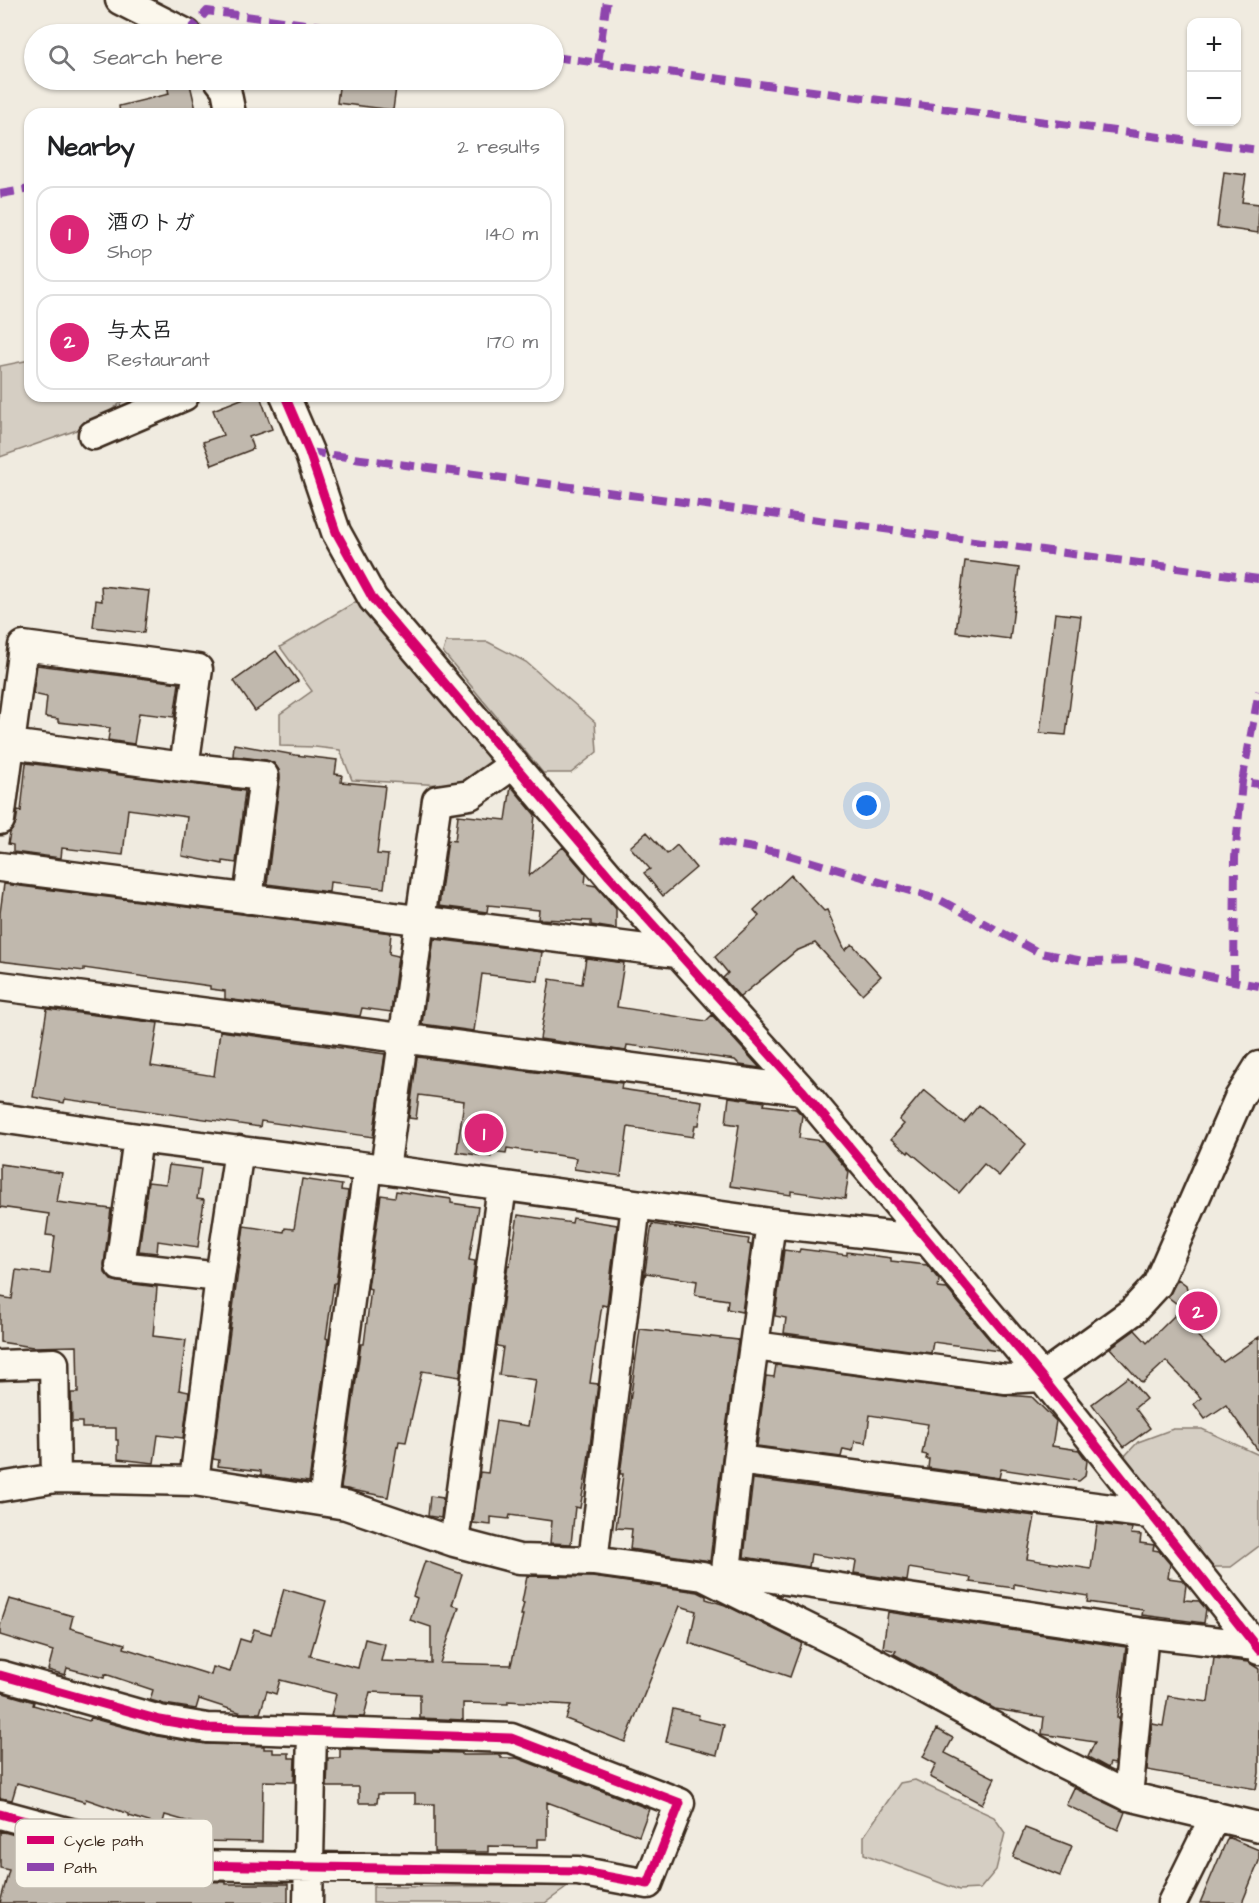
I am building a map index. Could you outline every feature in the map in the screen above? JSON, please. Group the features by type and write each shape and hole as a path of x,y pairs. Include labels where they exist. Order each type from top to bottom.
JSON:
{"street":[{"path":"120,0 168,24"},
{"path":"226,90 230,108"},
{"path":"93,435 170,402"},
{"path":"288,402 309,452 336,532 373,599 677,953 802,1090 1042,1377 1257,1648"},
{"path":"0,820 23,646 198,669 184,767"},
{"path":"10,744 264,776 248,899"},
{"path":"323,1501 376,1168 404,1039 437,800 470,795 514,764"},
{"path":"0,867 677,953"},
{"path":"0,986 802,1090"},
{"path":"754,1346 1006,1379 1042,1377 1132,1312 1157,1285 1239,1098 1259,1066"},
{"path":"0,1118 771,1223 926,1240"},
{"path":"138,1138 120,1266 220,1277"},
{"path":"194,1481 239,1150"},
{"path":"454,1542 502,1186"},
{"path":"593,1561 636,1205"},
{"path":"723,1578 771,1223"},
{"path":"0,1365 54,1363 56,1478"},
{"path":"738,1460 1149,1514"},
{"path":"0,1487 56,1478 194,1481 346,1505 454,1542 519,1559 593,1561 1257,1648"},
{"path":"723,1578 1046,1755 1128,1796 1259,1827"},
{"path":"1128,1796 1144,1633"},
{"path":"0,1676 169,1722 207,1728 511,1738 680,1803 648,1884 578,1872 213,1865"},
{"path":"308,1903 312,1731"},
{"path":"0,1815 15,1819"},
{"path":"1172,1903 1215,1816"}],"shaded area":[{"path":"24,361 24,402 122,402 94,424 0,457 0,366"},
{"path":"357,601 498,762 462,786 352,780 340,750 280,746 280,714 312,691 280,647"},
{"path":"446,642 488,642 526,662 595,722 597,752 571,773 543,773 443,652"},
{"path":"1173,1429 1202,1429 1259,1455 1259,1546 1231,1567 1213,1567 1122,1459 1138,1442"},
{"path":"915,1780 994,1817 1005,1833 996,1870 980,1889 959,1890 864,1854 864,1836 900,1783"},
{"path":"569,1886 545,1903 373,1903 373,1887"}],"building":[{"path":"168,90 191,90 196,108 119,108 119,106 169,94"},
{"path":"339,90 396,90 393,108 337,103"},
{"path":"1224,172 1246,175 1242,202 1259,204 1258,233 1217,227"},
{"path":"234,402 262,402 272,429 249,437 253,449 212,465 203,442 223,435 213,410"},
{"path":"965,561 1019,568 1010,639 956,632"},
{"path":"101,586 149,591 144,633 93,627 96,600 102,601"},
{"path":"1055,613 1081,616 1066,735 1040,733"},
{"path":"276,651 298,681 255,711 234,681"},
{"path":"37,665 179,683 174,717 139,713 134,744 108,740 110,728 58,722 58,719 45,717 47,697 33,694"},
{"path":"234,744 337,760 335,774 342,775 341,782 385,786 377,854 388,855 384,888 330,882 329,892 267,884 280,778 279,770 274,763 266,760 233,756"},
{"path":"26,763 245,791 236,863 223,861 223,864 182,856 187,817 128,809 123,855 62,848 61,858 13,852 13,845 8,844 18,810 21,811"},
{"path":"511,786 535,815 529,876 563,847 586,874 585,884 596,886 616,909 616,929 591,925 591,921 538,919 539,910 488,905 487,912 439,906 448,840 455,841 458,815 506,820"},
{"path":"647,832 667,854 677,845 696,868 663,896 644,873 650,869 630,847"},
{"path":"791,875 824,911 827,910 845,950 852,944 881,976 862,994 815,943 796,951 740,997 723,978 728,973 715,957 759,916 754,910"},
{"path":"4,884 391,933 389,954 398,956 391,1012 362,1008 360,1016 225,999 225,991 210,989 210,986 84,968 84,971 0,961 0,913"},
{"path":"434,939 542,952 538,981 482,974 474,1031 422,1024"},
{"path":"586,958 624,963 617,1007 706,1021 712,1015 760,1068 740,1065 735,1060 652,1048 627,1045 626,1051 540,1039 550,979 582,984"},
{"path":"47,1009 158,1023 151,1066 214,1076 220,1031 385,1054 373,1137 261,1121 260,1127 65,1099 64,1103 33,1097"},
{"path":"417,1057 622,1083 621,1089 702,1101 699,1125 695,1125 693,1137 628,1127 621,1176 574,1169 576,1158 507,1148 506,1153 492,1151 491,1157 457,1152 464,1101 419,1095 416,1119 409,1118"},
{"path":"924,1090 964,1123 979,1105 1026,1144 999,1176 984,1164 959,1193 891,1139 904,1124 899,1120"},
{"path":"729,1097 796,1109 802,1115 799,1138 823,1141 849,1172 845,1199 791,1191 791,1195 730,1186 739,1125 726,1123"},
{"path":"0,1164 62,1173 57,1202 111,1209 104,1264 105,1273 111,1280 118,1282 157,1287 153,1336 186,1340 179,1390 189,1392 183,1438 158,1435 154,1463 118,1459 116,1428 82,1428 82,1422 72,1422 71,1393 78,1393 77,1346 33,1347 0,1342 0,1297 12,1299 16,1270 50,1274 55,1236 46,1235 49,1214 0,1207"},
{"path":"169,1165 201,1169 197,1199 204,1200 198,1247 158,1241 157,1253 139,1251 148,1182 166,1184"},
{"path":"302,1179 342,1185 341,1190 348,1191 326,1338 328,1339 309,1482 261,1475 261,1471 218,1466 219,1460 213,1459 244,1226 284,1232 285,1228 294,1229"},
{"path":"396,1191 451,1199 451,1203 478,1207 469,1260 475,1261 460,1377 422,1371 406,1442 399,1441 397,1446 388,1497 341,1488 361,1344 364,1344 371,1289 368,1288 381,1195 395,1197"},
{"path":"518,1215 572,1223 573,1218 617,1225 607,1306 602,1305 590,1383 598,1384 587,1469 580,1508 575,1507 571,1544 550,1543 552,1521 510,1515 509,1519 491,1517 491,1525 473,1523 480,1472 488,1473 496,1421 528,1426 536,1380 499,1375 503,1347 497,1346 508,1265 510,1265"},
{"path":"652,1224 749,1239 748,1244 751,1245 742,1312 727,1309 728,1300 695,1295 697,1281 646,1273 643,1285"},
{"path":"800,1249 847,1255 847,1252 891,1258 891,1261 927,1265 939,1280 938,1288 947,1289 999,1351 933,1342 931,1353 784,1333 786,1318 775,1316 784,1250 799,1252"},
{"path":"1178,1279 1186,1285 1194,1317 1168,1297"},
{"path":"1176,1314 1223,1362 1259,1337 1259,1452 1226,1405 1205,1419 1194,1404 1201,1398 1166,1361 1142,1383 1110,1348 1135,1330 1147,1343"},
{"path":"640,1329 738,1340 710,1561 630,1549 632,1529 616,1528 623,1474 620,1474"},
{"path":"776,1365 1032,1397 1056,1421 1052,1446 1079,1450 1087,1461 1085,1476 1079,1481 1001,1469 999,1478 928,1468 929,1459 926,1459 927,1455 922,1454 928,1424 870,1415 866,1443 855,1441 853,1451 843,1449 841,1457 757,1446 766,1376 774,1377"},
{"path":"1128,1377 1146,1399 1135,1408 1150,1428 1124,1447 1092,1404"},
{"path":"753,1479 1035,1516 1027,1559 1091,1569 1097,1524 1132,1528 1131,1534 1141,1535 1140,1543 1154,1545 1153,1550 1159,1551 1170,1564 1168,1578 1182,1580 1186,1585 1184,1600 1199,1601 1206,1609 1204,1623 1142,1615 1143,1610 1087,1602 1088,1596 1014,1584 1014,1588 970,1582 971,1578 909,1568 907,1581 854,1573 856,1561 811,1554 809,1567 744,1557"},
{"path":"430,1496 443,1498 441,1518 428,1516"},
{"path":"425,1561 462,1574 452,1605 459,1607 440,1663 511,1665 523,1615 521,1615 524,1603 522,1602 527,1576 592,1577 698,1592 706,1596 706,1599 725,1605 802,1643 790,1677 689,1643 696,1611 680,1606 625,1742 566,1719 571,1705 508,1701 508,1704 463,1703 463,1720 420,1718 420,1694 370,1692 364,1717 331,1716 336,1694 280,1680 276,1694 267,1691 260,1713 242,1713 199,1699 196,1709 164,1704 150,1700 153,1690 105,1674 104,1678 67,1668 65,1675 48,1670 53,1651 0,1635 0,1626 9,1599 73,1616 70,1628 125,1644 124,1648 211,1675 213,1667 230,1672 240,1639 250,1642 254,1629 271,1634 284,1589 326,1601 310,1656 358,1668 365,1639 385,1644 381,1661 431,1663 431,1627 410,1620 417,1598 413,1596"},
{"path":"888,1612 1126,1647 1117,1718 1119,1718 1115,1764 1110,1763 1108,1768 1088,1757 1095,1742 1042,1734 1044,1717 995,1709 894,1654 896,1651 883,1648"},
{"path":"1214,1658 1248,1662 1259,1669 1259,1773 1256,1789 1147,1770 1152,1724 1163,1726 1168,1696 1208,1702"},
{"path":"0,1692 34,1702 33,1705 89,1721 91,1718 157,1736 206,1744 264,1746 264,1749 273,1749 273,1753 289,1753 289,1758 295,1758 294,1782 263,1781 262,1842 213,1841 213,1819 179,1819 165,1815 164,1819 139,1819 86,1799 85,1802 17,1783 12,1800 0,1798"},
{"path":"673,1709 699,1715 698,1719 724,1725 717,1755 666,1742"},
{"path":"937,1729 953,1738 945,1753 995,1778 982,1804 930,1777 936,1764 923,1757"},
{"path":"340,1749 462,1753 462,1755 501,1755 501,1758 517,1758 649,1809 639,1836 547,1802 547,1839 538,1839 538,1847 488,1846 488,1852 434,1852 434,1804 415,1804 415,1794 378,1794 377,1803 359,1803 359,1787 327,1787 328,1758 340,1758"},
{"path":"1074,1788 1125,1812 1118,1830 1066,1805"},
{"path":"1025,1828 1072,1846 1060,1876 1013,1857"},
{"path":"0,1831 15,1835 15,1888 213,1888 213,1882 226,1882 226,1884 288,1884 288,1903 0,1903 9,1870 0,1868"},
{"path":"1228,1837 1259,1850 1259,1861 1242,1903 1200,1903"}],"marked path":[{"path":"598,63 607,0"},
{"path":"196,24 207,11 306,24"},
{"path":"564,58 1259,150"},
{"path":"0,194 24,190"},
{"path":"309,452 1259,579"},
{"path":"1242,782 1259,691"},
{"path":"1234,980 1235,857 1242,782 1259,784"},
{"path":"719,842 782,853 940,900 1040,953 1089,962 1133,961 1259,986"}],"cycle path":[{"path":"288,402 309,452 336,532 373,599 609,876 802,1090 1042,1377 1259,1650"},
{"path":"0,1675 160,1720 207,1728 511,1738 680,1803 648,1884 578,1871 213,1865"},
{"path":"0,1814 19,1819"}],"place":[{"name":"酒のトガ","path":"484,1133"},
{"name":"与太呂","path":"1198,1311"}]}
